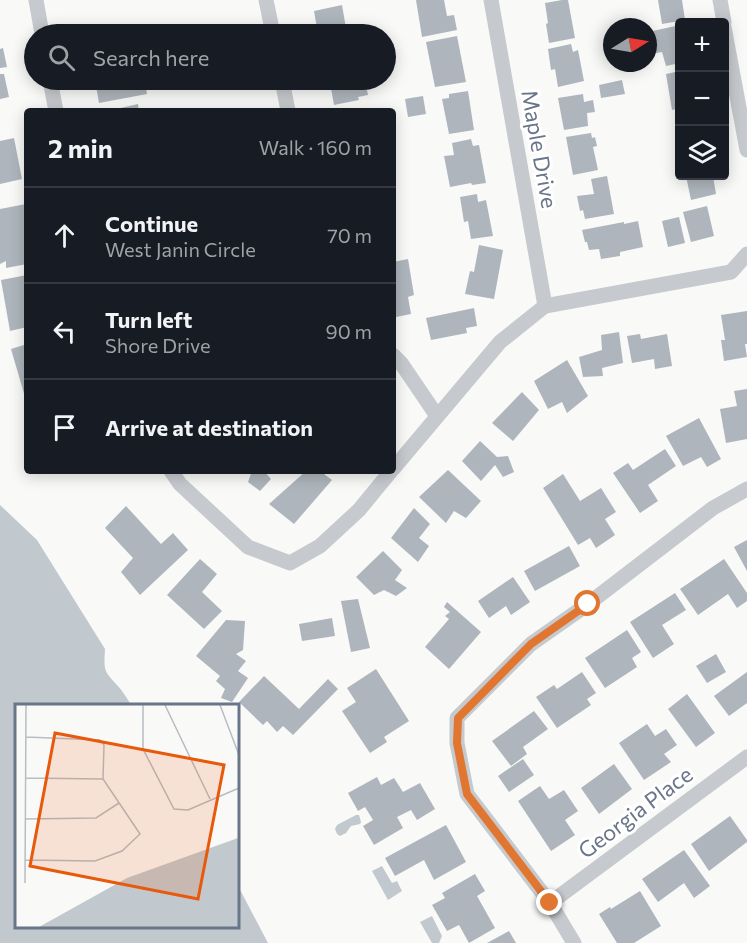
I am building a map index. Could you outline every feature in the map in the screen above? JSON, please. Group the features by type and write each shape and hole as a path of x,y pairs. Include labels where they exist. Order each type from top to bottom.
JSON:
{"street":[{"path":"36,0 40,24"},
{"path":"266,0 271,24"},
{"name":"Maple Drive","path":"491,0 545,306"},
{"path":"720,0 723,18"},
{"path":"729,54 747,150"},
{"path":"52,90 55,108"},
{"path":"284,90 287,108"},
{"path":"396,465 500,342 545,306 731,272 747,254"},
{"path":"396,358 437,417"},
{"path":"173,474 180,484 248,547 290,563 320,546 359,510 389,474"},
{"path":"574,943 550,903 467,794 457,743 458,718 531,644 588,604 714,508 747,489"},
{"name":"Georgia Place","path":"550,903 747,757"}],"shaded area":[{"path":"0,505 37,540 105,649 107,673 131,704 15,704 15,928 238,928 238,886 268,943 0,943"},
{"path":"359,815 360,824 351,826 346,833 340,836 337,834 335,829 337,825"},
{"path":"382,866 392,883 397,881 402,891 388,900 372,871"},
{"path":"432,916 442,936 439,943 432,943 420,922"}],"building":[{"path":"416,0 444,0 447,16 454,15 457,30 422,37"},
{"path":"568,0 575,38 549,43 545,3"},
{"path":"658,0 682,0 685,18 675,18 675,22 662,24"},
{"path":"342,5 345,24 316,24 314,11"},
{"path":"675,26 675,64 666,66 662,52 657,53 657,30"},
{"path":"457,36 466,82 435,87 426,42"},
{"path":"571,44 573,52 578,50 584,81 558,87 555,69 551,70 548,49"},
{"path":"3,48 7,67 0,68 0,49"},
{"path":"675,72 675,109 672,110 666,74"},
{"path":"0,74 4,74 9,97 0,99"},
{"path":"622,80 625,94 601,98 599,85"},
{"path":"97,90 146,90 147,94 99,103"},
{"path":"331,90 367,90 368,95 358,97 359,100 334,105"},
{"path":"468,91 474,130 449,134 442,99 449,98 449,94"},
{"path":"583,94 584,102 593,100 595,112 587,113 588,126 564,130 558,98"},
{"path":"423,96 426,114 408,117 405,99"},
{"path":"138,104 139,108 121,108"},
{"path":"591,133 592,138 595,137 597,146 593,147 598,170 573,175 566,137"},
{"path":"14,138 22,179 0,184 0,141"},
{"path":"471,139 473,146 479,145 486,183 450,187 444,156 454,155 452,143"},
{"path":"607,176 614,214 585,219 583,210 580,211 577,196 594,194 591,179"},
{"path":"687,180 714,180 716,194 691,200"},
{"path":"477,194 478,202 486,200 493,236 471,239 468,221 464,222 460,197"},
{"path":"24,204 24,265 6,268 6,261 0,264 0,209"},
{"path":"707,206 714,236 691,242 683,212"},
{"path":"679,217 685,243 668,247 662,221"},
{"path":"638,221 643,247 620,252 620,256 601,259 599,249 589,250 585,242 582,230"},
{"path":"479,245 503,250 494,299 465,294 470,271 474,272"},
{"path":"408,259 414,295 408,297 411,314 396,317 396,261"},
{"path":"24,276 24,328 10,331 1,280"},
{"path":"474,308 477,326 466,328 467,333 431,340 426,318"},
{"path":"747,311 747,344 745,344 747,357 724,361 721,340 725,340 721,315"},
{"path":"619,332 623,363 602,368 603,376 583,377 579,357 602,350 601,335"},
{"path":"640,334 641,339 667,334 672,366 655,369 654,359 632,363 627,336"},
{"path":"24,345 24,394 11,349"},
{"path":"567,360 588,396 567,413 562,402 548,409 534,381"},
{"path":"747,389 747,439 726,443 720,409 737,406 734,391"},
{"path":"522,392 539,410 513,441 492,423"},
{"path":"699,418 721,459 707,467 701,457 683,466 666,436"},
{"path":"480,441 497,457 508,456 514,472 503,477 495,465 481,481 462,461"},
{"path":"665,449 676,466 648,485 658,501 640,513 613,473 628,463 633,470"},
{"path":"448,470 481,501 466,518 454,511 446,523 419,497"},
{"path":"251,474 267,474 271,479 260,491 248,482"},
{"path":"303,474 324,474 332,480 294,524 269,504"},
{"path":"563,474 580,501 601,488 616,512 605,519 615,535 596,548 590,538 578,545 543,488"},
{"path":"126,506 161,544 173,533 188,550 140,595 121,572 133,558 105,528"},
{"path":"414,508 430,524 419,538 429,546 418,562 391,538"},
{"path":"747,540 747,571 734,547"},
{"path":"569,546 580,566 535,591 524,571"},
{"path":"383,551 402,570 395,580 407,588 396,596 384,590 374,595 356,577"},
{"path":"200,559 217,574 202,592 222,611 204,629 167,595"},
{"path":"724,559 747,593 747,601 737,608 728,594 698,615 680,589"},
{"path":"513,577 530,602 511,615 506,606 489,618 478,601"},
{"path":"675,593 686,610 662,625 674,644 653,658 630,622"},
{"path":"358,599 370,648 351,652 341,601"},
{"path":"447,602 481,632 449,669 425,647 449,619 445,616 450,612 444,607"},
{"path":"332,618 335,636 302,641 299,624"},
{"path":"226,620 245,621 243,650 236,654 246,661 238,671 248,678 232,702 221,698 225,689 216,681 220,676 196,656"},
{"path":"627,630 641,652 632,658 637,667 605,688 585,658"},
{"path":"716,654 726,672 707,683 696,666"},
{"path":"376,669 409,721 384,737 387,742 370,753 342,711 356,702 347,688"},
{"path":"582,672 596,693 587,699 591,705 557,728 536,697 554,685 557,689"},
{"path":"747,672 747,703 729,716 714,696"},
{"path":"264,676 299,709 328,679 338,689 293,735 283,726 277,732 267,721 263,725 239,702"},
{"path":"687,694 715,733 696,747 668,709"},
{"path":"534,711 548,729 523,747 527,754 511,766 492,741"},
{"path":"647,724 655,736 666,729 677,745 664,754 671,762 644,780 619,743"},
{"path":"523,759 534,775 509,792 498,776"},
{"path":"614,764 632,789 599,814 581,788"},
{"path":"377,777 381,785 394,778 403,792 420,783 435,809 417,820 411,810 397,817 403,828 374,845 363,826 373,820 365,807 358,811 348,793"},
{"path":"540,786 549,799 564,790 578,811 565,820 575,835 551,851 518,801"},
{"path":"730,816 747,842 709,871 691,844"},
{"path":"446,825 466,862 434,880 424,860 395,876 385,858"},
{"path":"684,850 710,886 694,898 684,883 658,902 642,879"},
{"path":"475,874 485,891 477,896 495,928 469,943 459,925 447,931 432,905 445,898 442,893"},
{"path":"640,891 661,926 634,943 617,943 599,914"},
{"path":"509,931 516,943 487,943"}],"route":[{"path":"550,903 467,794 457,743 458,718 531,644 588,604"}]}
